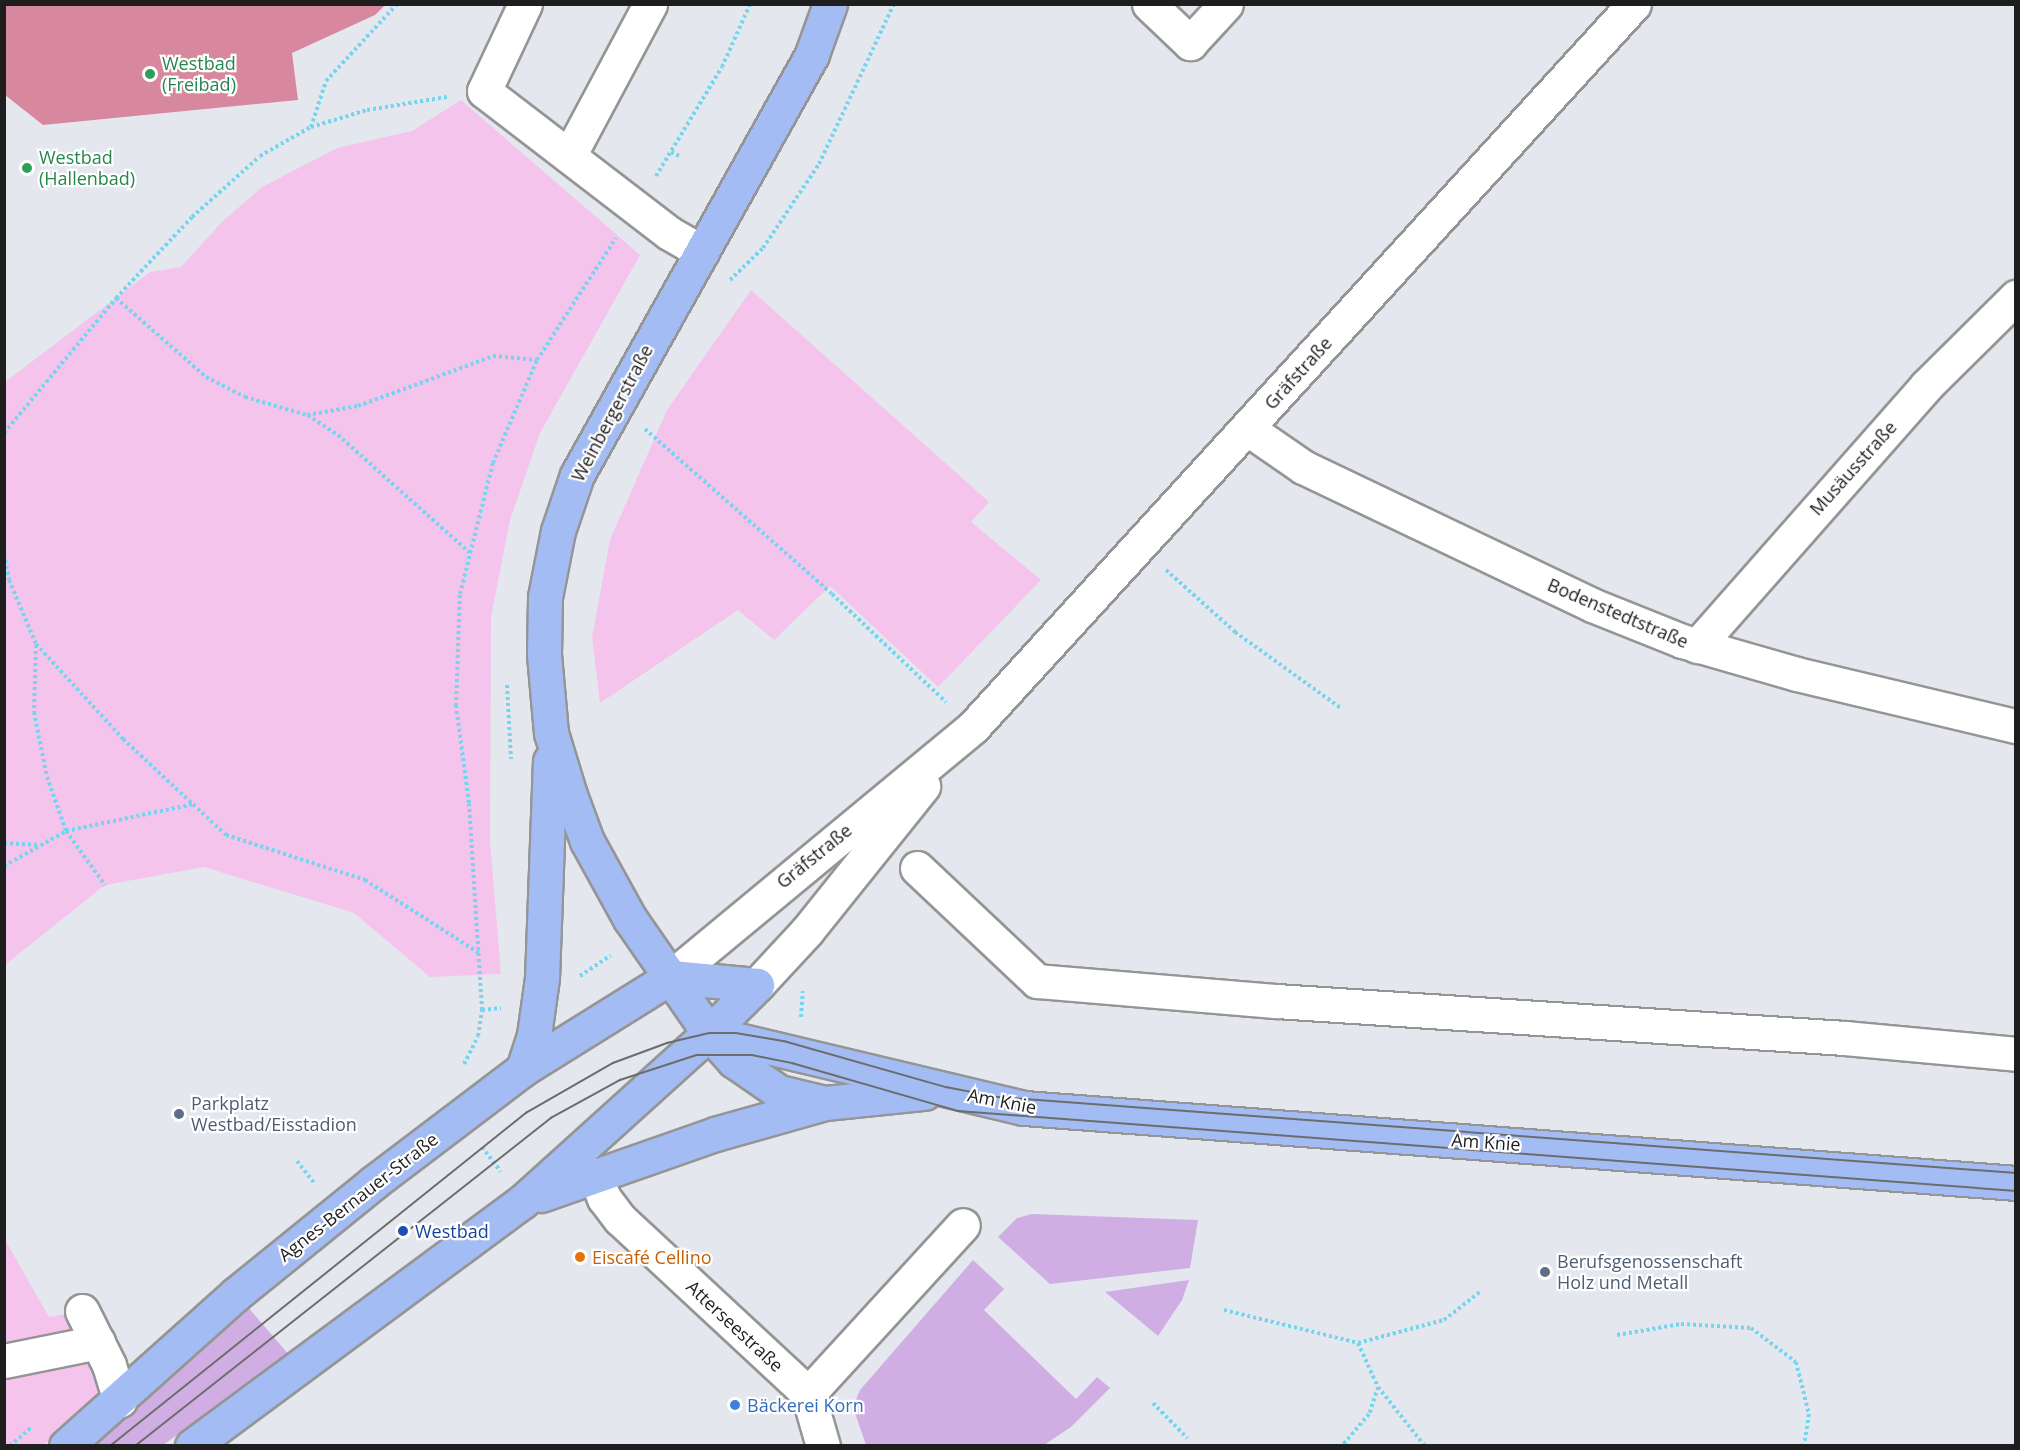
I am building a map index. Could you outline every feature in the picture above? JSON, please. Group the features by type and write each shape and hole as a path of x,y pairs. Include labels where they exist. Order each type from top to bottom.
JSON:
{"main road":[{"name":"Weinbergerstraße","path":"825,1103 767,1087 734,1061 709,1034 630,919 587,842 550,733 545,697 545,597 558,531 577,475 600,428 702,252 812,54 830,4"},
{"path":"524,1069 534,1035 542,978 550,733"},
{"path":"671,976 758,985"},
{"name":"Agnes-Bernauer-Straße","path":"66,1446 236,1294 524,1069 671,976"},
{"path":"192,1446 522,1202 709,1034 758,985"},
{"name":"Am Knie","path":"709,1034 1024,1108 2016,1183"},
{"name":"Am Knie","path":"596,1175 715,1134 825,1103 958,1092"},
{"path":"522,1202 596,1175"}],"street":[{"path":"525,4 484,91 669,233 702,252"},
{"path":"568,156 650,4"},
{"path":"1149,4 1190,43 1226,4"},
{"name":"Gräfstraße","path":"758,985 813,923 967,733 1141,547 1634,4"},
{"name":"Musäusstraße","path":"1697,646 1926,386 2016,297"},
{"name":"Bodenstedtstraße","path":"1248,429 1303,467 1592,605 1697,646 2016,726"},
{"name":"Gräfstraße","path":"671,976 750,907 967,733"},
{"path":"917,868 1037,981 1276,1001 1845,1038 2016,1054"},
{"name":"Atterseestraße","path":"596,1175 604,1198 620,1219 808,1394"},
{"path":"823,1446 808,1394 963,1225"},
{"path":"82,1311 98,1342 120,1400"},
{"path":"4,1361 98,1342"}],"path":[{"path":"310,127 326,81 397,4"},
{"path":"726,288 730,281 763,248 819,164 894,4"},
{"path":"4,432 116,298 192,217 260,156 310,127 367,110 484,91"},
{"path":"671,152 679,156"},
{"path":"116,298 206,377 245,397 307,415 339,435 469,552"},
{"path":"307,415 369,403 493,356 537,360"},
{"path":"638,438 648,419"},
{"path":"644,428 967,733"},
{"path":"1141,547 1235,632 1342,708"},
{"path":"4,554 9,580 36,644 123,739 226,835 365,880 479,953"},
{"path":"36,644 34,712 47,777 66,831 105,885"},
{"path":"4,866 66,831 195,804"},
{"path":"4,843 40,846"},
{"path":"297,1161 317,1186"},
{"path":"1224,1310 1358,1343 1444,1320 1481,1291"},
{"path":"1617,1335 1681,1324 1751,1328 1796,1362 1809,1414 1804,1446"},
{"path":"1358,1343 1378,1387 1425,1446"},
{"path":"1342,1446 1369,1414 1378,1387"},
{"path":"1153,1403 1187,1438"}],"shaded area":[{"name":"Westbad (Freibad)","path":"4,5 385,5 375,15 292,53 298,100 43,125 5,95"},
{"path":"461,100 640,255 540,433 510,520 491,617 490,841 501,974 430,977 354,913 204,867 105,885 5,965 5,382 150,272 181,267 222,222 262,187 337,148 412,131"},
{"path":"751,290 989,502 971,522 1041,580 938,687 830,586 774,640 738,610 600,703 592,637 610,540 667,410"},
{"path":"1032,1214 1198,1220 1190,1268 1050,1284 998,1237 1017,1218"},
{"path":"4,1238 49,1317 72,1313 115,1384 44,1445 5,1445"},
{"path":"973,1260 1004,1289 984,1310 1076,1399 1097,1377 1110,1388 1071,1427 1044,1445 866,1445 853,1407 860,1390"},
{"path":"1189,1280 1182,1300 1158,1336 1105,1292"},
{"path":"247,1306 290,1356 163,1445 94,1446"}],"tram line":[{"path":"110,1446 526,1113 613,1063 667,1043 709,1033 736,1033 784,1041 946,1087 998,1097 2016,1173"},
{"path":"135,1446 551,1118 620,1080 697,1055 752,1055 792,1063 958,1111 2016,1191"}],"place":[{"name":"Westbad (Freibad)","path":"150,74"},
{"name":"Westbad (Hallenbad)","path":"27,168"},
{"name":"Parkplatz Westbad/Eisstadion","path":"179,1114"},
{"name":"Westbad","path":"403,1231"},
{"name":"Eiscafé Cellino","path":"580,1257"},
{"name":"Berufsgenossenschaft Holz und Metall","path":"1545,1272"},
{"name":"Bäckerei Korn","path":"735,1405"}]}
